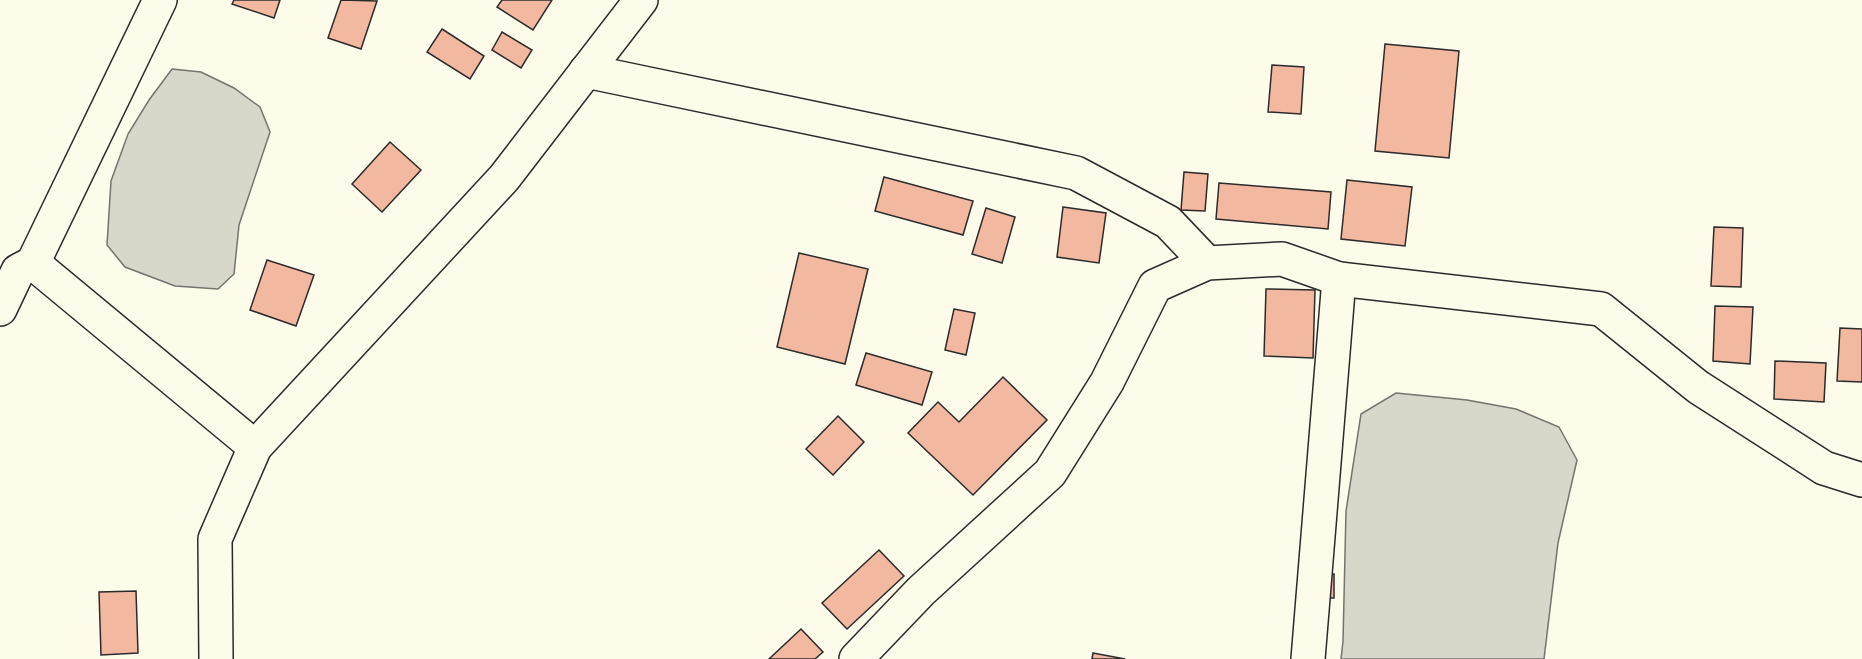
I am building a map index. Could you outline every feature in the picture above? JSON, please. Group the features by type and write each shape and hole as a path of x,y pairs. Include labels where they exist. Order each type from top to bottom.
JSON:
{"street":[{"path":"0,309 17,266 160,0"},
{"path":"216,659 214,539 255,447 504,178 640,0"},
{"path":"586,70 1076,173 1168,222 1207,262"},
{"path":"856,659 921,591 1050,473 1107,382 1155,286 1207,262 1282,259 1339,279 1601,309 1698,387 1824,468 1862,480"},
{"path":"17,266 255,447"},
{"path":"1308,659 1339,279"}],"shaded area":[{"path":"172,69 201,72 234,88 260,107 270,132 239,225 234,274 218,289 175,286 125,267 107,245 111,181 128,134"},
{"path":"1396,393 1467,400 1516,409 1559,427 1577,460 1558,543 1544,659 1341,659 1346,511 1361,414"}],"building":[{"path":"234,0 280,0 274,18 232,4"},
{"path":"341,0 377,1 361,49 328,38"},
{"path":"502,0 552,0 533,30 497,7"},
{"path":"442,29 484,56 470,79 427,52"},
{"path":"502,32 532,50 521,68 492,50"},
{"path":"1385,44 1459,51 1449,158 1375,151"},
{"path":"1272,65 1304,67 1301,114 1268,112"},
{"path":"390,142 421,170 382,212 352,184"},
{"path":"1184,172 1208,174 1205,211 1181,210"},
{"path":"884,177 973,201 963,235 875,211"},
{"path":"1347,180 1412,187 1405,246 1341,239"},
{"path":"1219,183 1331,192 1328,229 1216,219"},
{"path":"1063,207 1106,213 1099,263 1057,257"},
{"path":"986,208 1015,217 1002,263 972,254"},
{"path":"1714,227 1743,228 1741,287 1711,286"},
{"path":"799,253 868,269 845,364 777,347"},
{"path":"267,260 314,275 296,326 250,310"},
{"path":"1266,289 1315,290 1313,358 1264,356"},
{"path":"1715,306 1753,307 1750,364 1713,361"},
{"path":"954,309 975,313 966,355 945,350"},
{"path":"1840,328 1862,329 1862,382 1837,381"},
{"path":"866,353 932,372 922,405 856,385"},
{"path":"1775,361 1826,363 1824,402 1774,399"},
{"path":"1003,377 1047,420 973,495 908,433 938,402 959,422"},
{"path":"838,416 864,442 833,475 806,449"},
{"path":"879,550 904,576 847,629 822,603"},
{"path":"1317,574 1334,574 1334,598 1317,598"},
{"path":"136,591 138,653 101,655 99,592"},
{"path":"801,629 823,652 815,659 769,659"},
{"path":"1093,653 1125,659 1092,659"}]}
